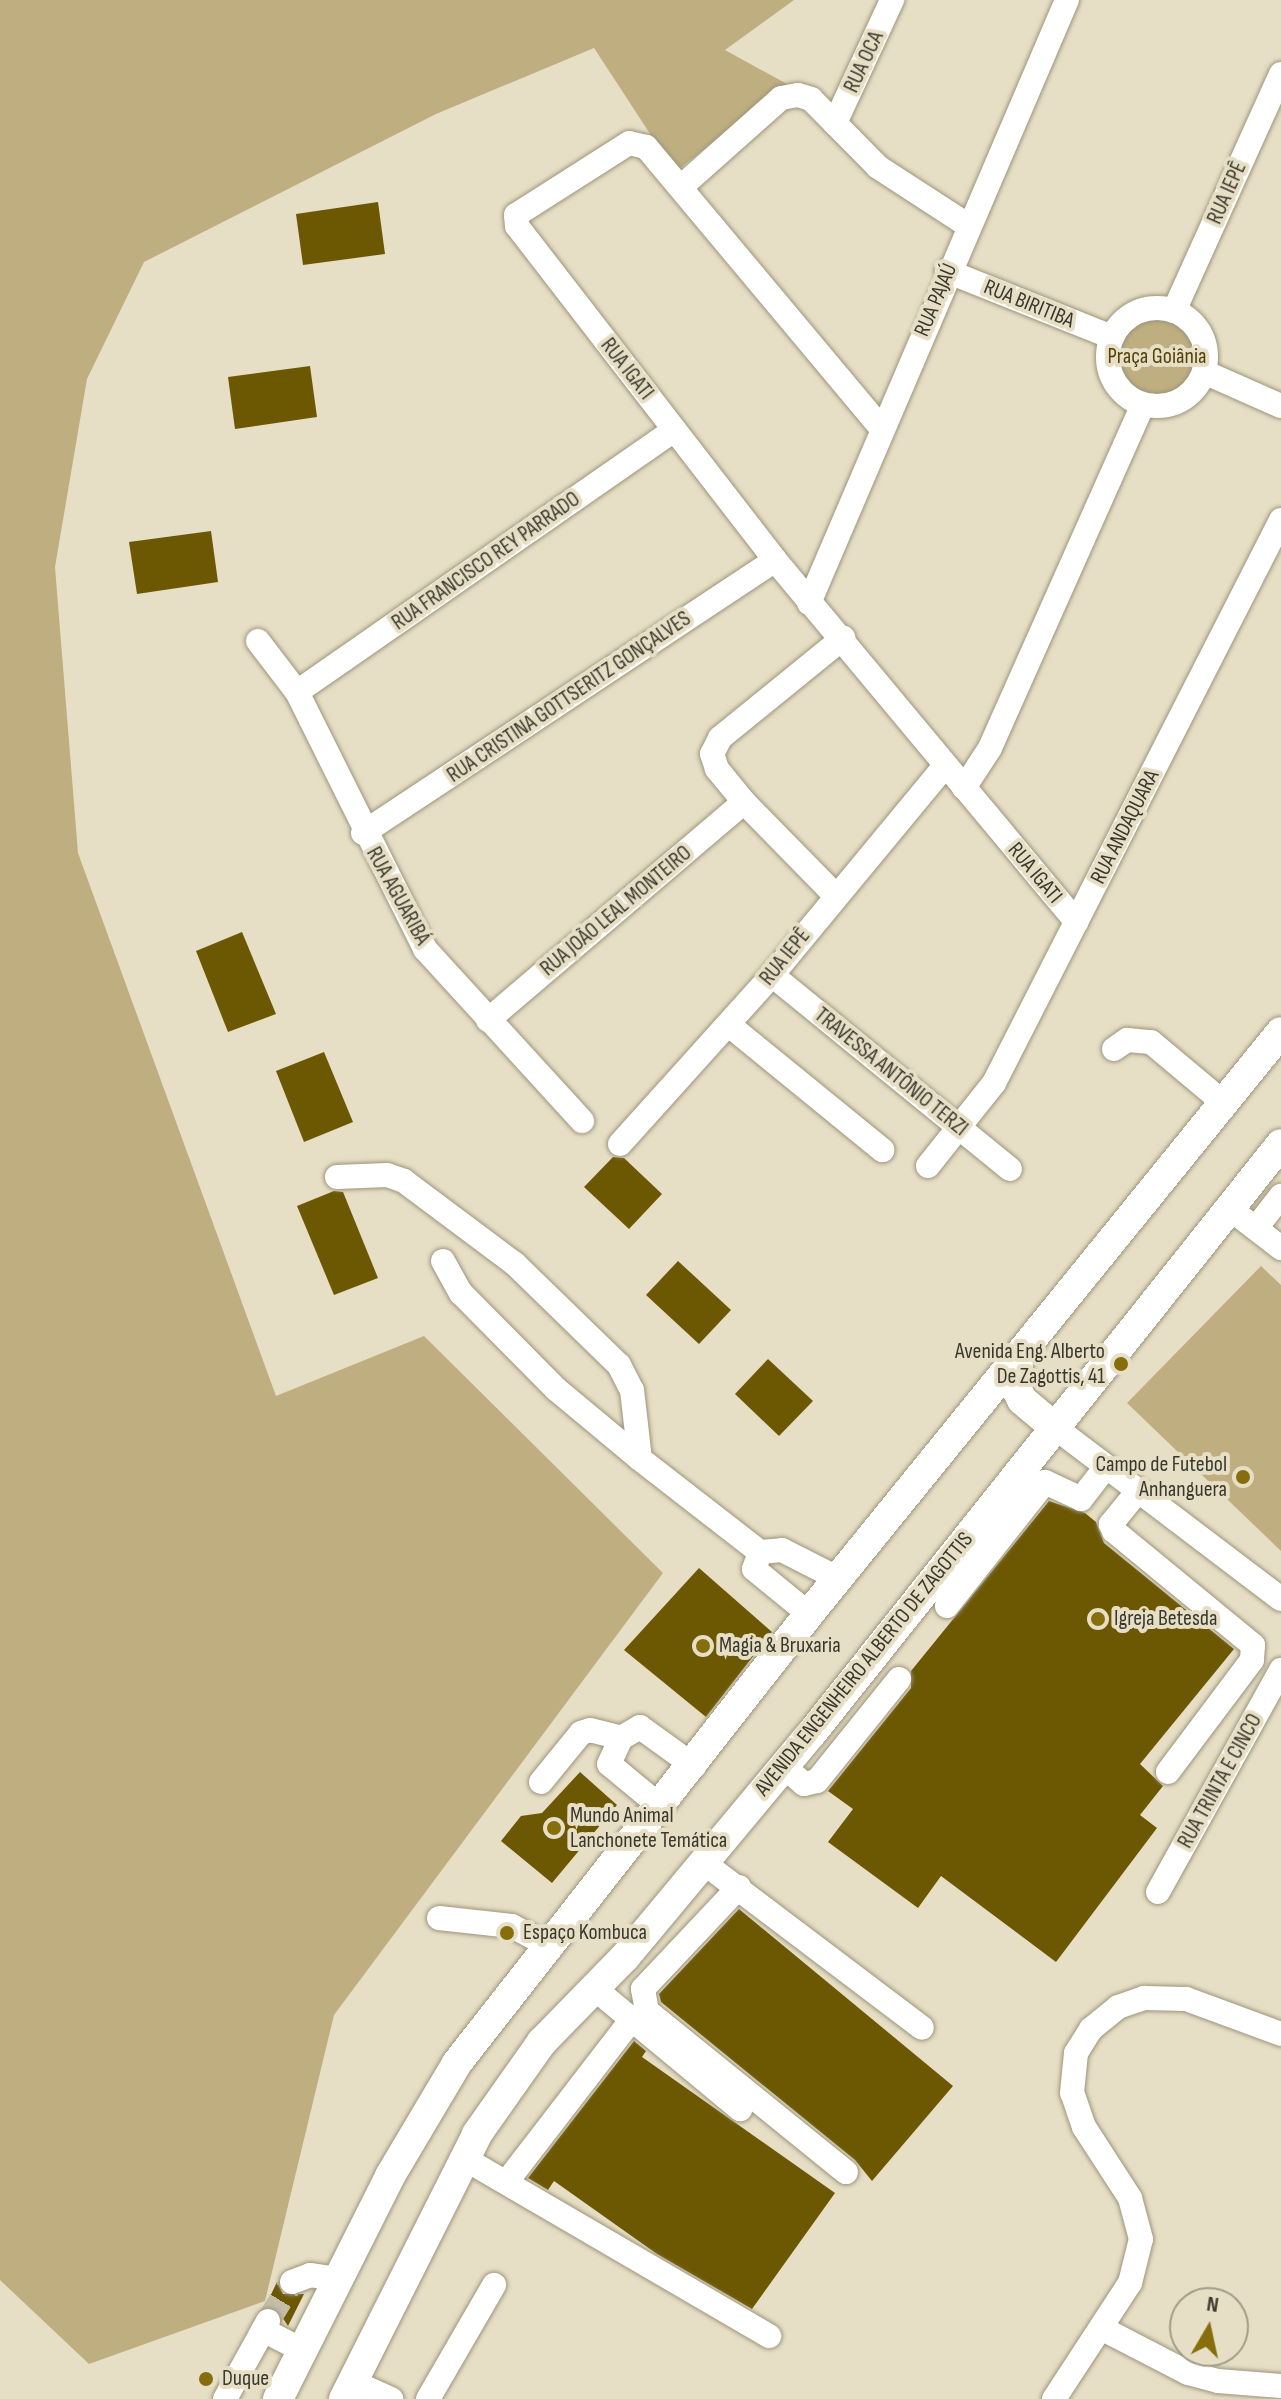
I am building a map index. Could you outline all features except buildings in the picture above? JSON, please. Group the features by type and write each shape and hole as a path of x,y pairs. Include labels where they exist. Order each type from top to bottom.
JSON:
{"main road":[{"path":"278,2399 339,2279 457,2063 694,1766 809,1614 1281,1032"},
{"name":"AVENIDA ENGENHEIRO ALBERTO DE ZAGOTTIS","path":"348,2390 465,2159 535,2052 704,1863 784,1767 1281,1144"},
{"path":"1018,1359 1017,1390 1022,1400 1053,1426"}],"street":[{"name":"RUA OCA","path":"835,123 892,0"},
{"name":"RUA PAJAÚ","path":"809,603 947,271 1067,0"},
{"name":"RUA IEPÊ","path":"1174,311 1281,74"},
{"path":"682,186 781,98 811,99 878,167 969,226"},
{"name":"RUA IGATI","path":"882,429 682,186 646,147 629,143 516,215 517,226 809,603 843,638 945,766 1077,922"},
{"name":"RUA BIRITIBA","path":"947,271 1112,337"},
{"path":"1145,309 1174,311 1195,326 1203,340 1204,372 1198,385 1176,402 1143,405 1115,384 1109,370 1112,337 1131,315 1145,309"},
{"path":"1204,372 1281,406"},
{"path":"964,788 990,748 1143,405"},
{"name":"RUA FRANCISCO REY PARRADO","path":"297,692 674,430"},
{"name":"RUA ANDAQUARA","path":"928,1166 994,1083 1281,520"},
{"name":"RUA CRISTINA GOTTSERITZ GONÇALVES","path":"363,833 775,560"},
{"path":"835,895 744,802 717,769 712,754 720,738 843,638"},
{"name":"RUA AGUARIBÁ","path":"258,641 297,692 363,833 425,949 582,1121"},
{"name":"RUA IEPÊ","path":"620,1144 772,975 835,895 945,766"},
{"name":"RUA JOÃO LEAL MONTEIRO","path":"488,1020 744,802"},
{"name":"TRAVESSA ANTÔNIO TERZI","path":"772,975 1010,1169"},
{"path":"729,1025 882,1150"},
{"path":"1114,1049 1127,1040 1151,1042 1224,1103"},
{"path":"337,1177 387,1175 404,1181 515,1264 619,1365 632,1390 640,1459"},
{"path":"1256,1228 1281,1196"},
{"path":"1229,1208 1281,1248"},
{"path":"443,1261 471,1304 556,1389 640,1459 760,1552 782,1550 839,1579"},
{"path":"1053,1426 1281,1599"},
{"path":"947,1606 1026,1500 1045,1482 1081,1499 1106,1467"},
{"path":"1138,1491 1111,1524 1114,1531 1253,1645 1252,1660 1168,1772"},
{"path":"760,1552 754,1569 809,1614"},
{"name":"RUA TRINTA E CINCO","path":"1158,1892 1281,1670"},
{"path":"784,1767 804,1784 817,1781 899,1679"},
{"path":"661,1807 609,1764 621,1738 640,1727 694,1766"},
{"path":"541,1782 581,1733 590,1730 621,1738"},
{"path":"704,1863 922,2028"},
{"path":"739,1887 643,1989 647,2011 846,2172"},
{"path":"439,1918 512,1926 549,1946"},
{"path":"594,1988 740,2109"},
{"path":"1054,2399 1103,2329 1137,2262 1139,2220 1084,2127 1072,2093 1076,2053 1091,2029 1118,2007 1144,1998 1186,1999 1281,2034"},
{"path":"508,2180 631,2020"},
{"path":"465,2159 508,2180 769,2336"},
{"path":"292,2282 310,2275 339,2279"},
{"path":"428,2399 494,2285"},
{"path":"225,2399 265,2325 302,2350"},
{"path":"1103,2329 1188,2373 1218,2381 1281,2386"},
{"path":"348,2390 391,2399"}],"green space":[{"path":"0,0 794,0 725,50 787,84 675,172 594,48 436,114 144,262 87,379 55,567 78,853 276,1396 424,1336 663,1573 334,2015 265,2301 89,2364 0,2280"},
{"name":"Praça Goiânia","path":"1157,308 1176,312 1192,322 1202,338 1206,357 1202,376 1192,392 1176,402 1157,406 1138,402 1122,392 1112,376 1108,357 1112,338 1122,322 1138,312"},
{"name":"Campo de Futebol Anhanguera","path":"1261,1266 1281,1285 1281,1551 1127,1403"}],"tunnel":[{"path":"268,2321 292,2282"}],"place":[{"name":"Avenida Eng. Alberto De Zagottis, 41","path":"1121,1364"},
{"name":"Campo de Futebol Anhanguera","path":"1243,1477"},
{"name":"Igreja Betesda","path":"1098,1619"},
{"name":"Magia & Bruxaria","path":"703,1646"},
{"name":"Mundo Animal Lanchonete Temática","path":"554,1828"},
{"name":"Espaço Kombuca","path":"507,1933"},
{"name":"Duque","path":"206,2379"}]}
